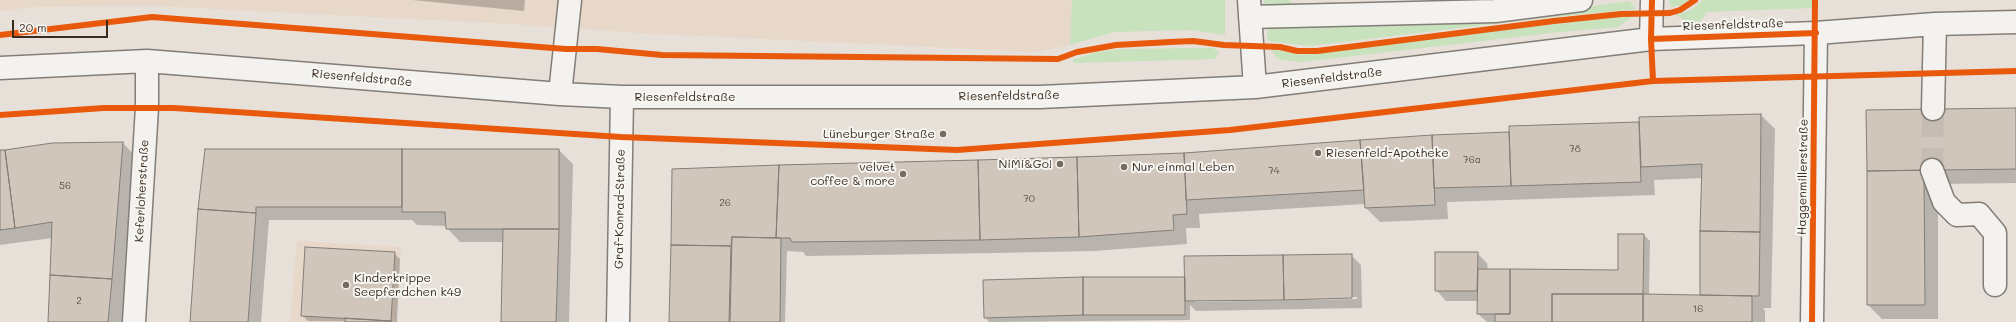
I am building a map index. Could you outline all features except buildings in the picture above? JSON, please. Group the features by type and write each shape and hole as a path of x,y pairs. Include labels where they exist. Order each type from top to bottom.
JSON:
{"street":[{"path":"560,94 570,0"},
{"path":"1255,87 1249,9 1495,11 1581,0"},
{"path":"1651,39 1652,0"},
{"name":"Riesenfeldstraße","path":"0,68 147,61 560,94 622,97 1040,97 1255,87 1651,39 1816,33 1935,24 2016,22"},
{"path":"1933,109 1935,24"},
{"name":"Haggenmillerstraße","path":"1812,322 1816,33"},
{"name":"Keferloherstraße","path":"134,322 147,107 147,61"},
{"name":"Graf-Konrad-Straße","path":"618,322 622,97"},
{"path":"1932,170 1944,202 1957,215 1979,214 1995,233 1995,285"}],"shaded area":[{"path":"0,0 1072,0 1070,45 1037,52 637,33 511,24 154,6 37,7 0,11"},
{"name":"Kinderkrippe Seepferdchen k49","path":"297,241 401,247 396,322 290,322"}],"green space":[{"path":"1072,0 1225,0 1225,35 1191,30 1114,32 1070,45"},
{"path":"1264,0 1289,0 1297,8 1272,9 1264,4"},
{"path":"1669,0 1689,0 1681,5 1671,7"},
{"path":"1703,0 1814,0 1814,8 1707,12 1699,23 1690,23 1675,15 1691,10"},
{"path":"1629,1 1636,9 1544,18 1309,46 1268,41 1267,34 1269,28 1273,24 1586,7"},
{"path":"1632,17 1618,27 1559,32 1302,62 1280,60 1271,49 1302,55 1479,32"},
{"path":"1213,48 1219,52 1215,59 1075,63 1072,60 1097,52 1123,49"}],"tunnel":[{"path":"1932,170 1933,109"}],"cycle path":[{"path":"1652,0 1651,39 1653,81"},
{"path":"0,35 152,17 662,55 1058,59 1077,52 1116,45 1193,41 1224,45 1280,47 1297,51 1317,51 1554,21 1621,14 1670,13 1680,10 1695,0"},
{"path":"1812,322 1815,0"},
{"path":"1651,39 1816,33"},
{"path":"0,115 104,108 174,108 621,137 957,150 1230,130 1653,81 2016,71"}],"place":[{"name":"Lüneburger Straße","path":"943,134"},
{"name":"Riesenfeld-Apotheke","path":"1318,153"},
{"name":"NiMi&Go!","path":"1060,164"},
{"name":"Nur einmal Leben","path":"1124,167"},
{"name":"velvet coffee & more","path":"903,174"},
{"name":"Kinderkrippe Seepferdchen k49","path":"346,285"}]}
